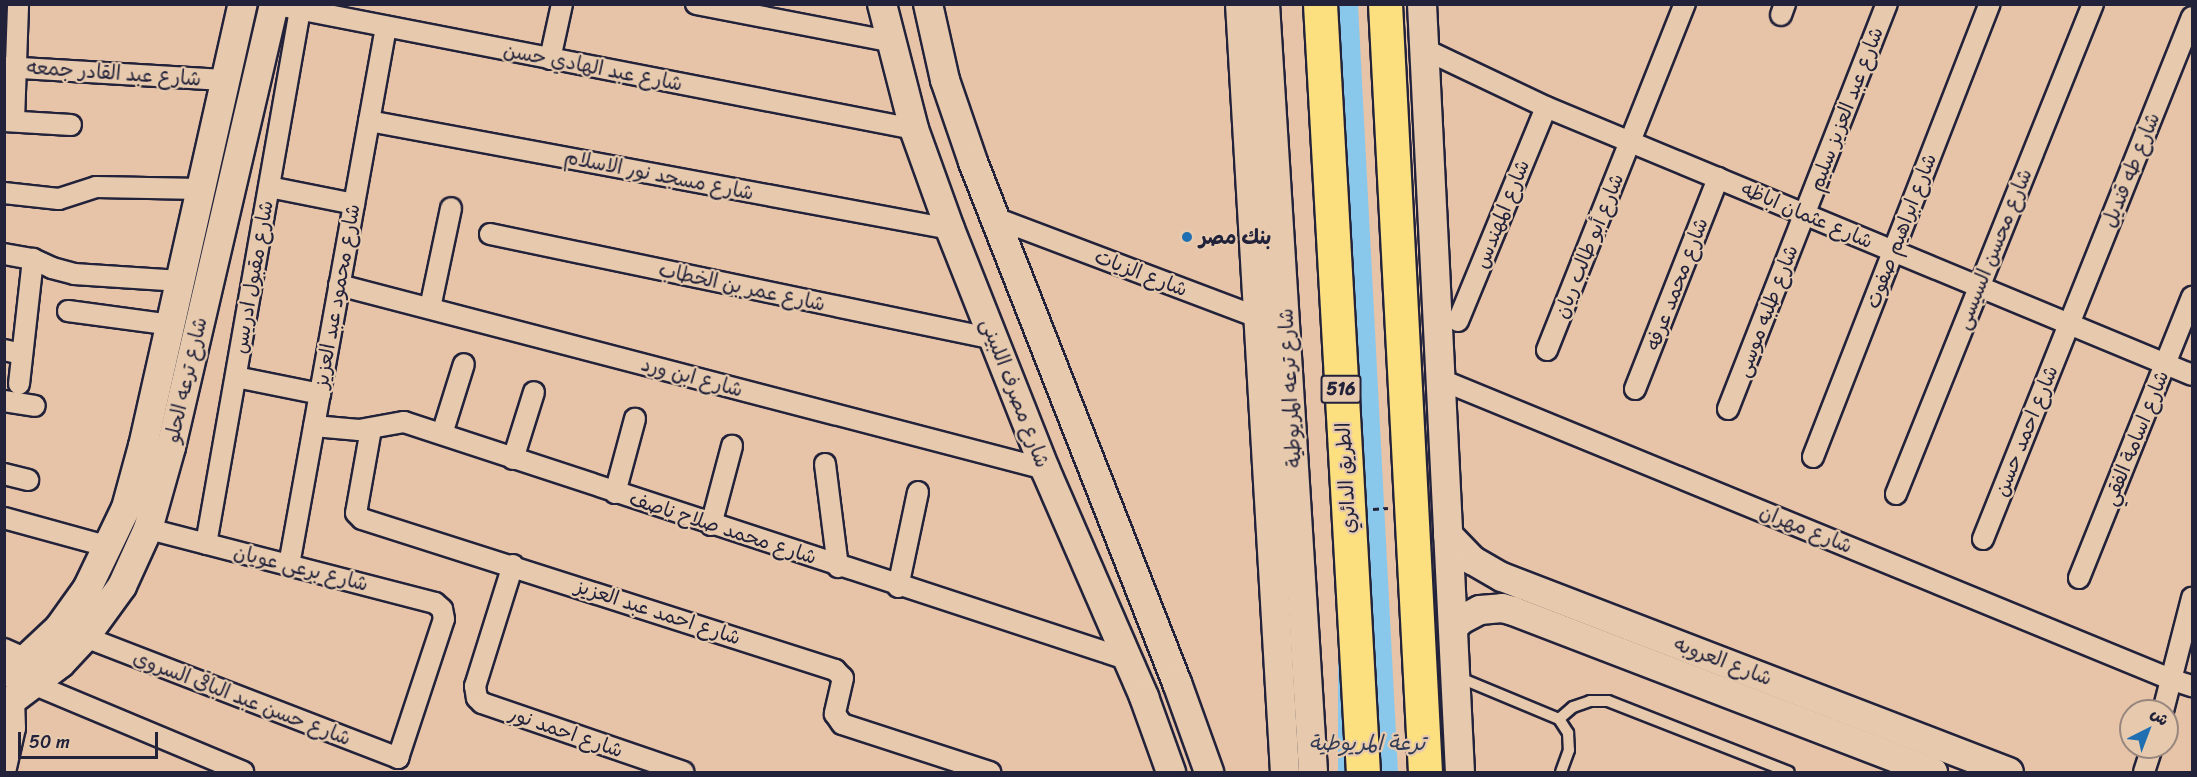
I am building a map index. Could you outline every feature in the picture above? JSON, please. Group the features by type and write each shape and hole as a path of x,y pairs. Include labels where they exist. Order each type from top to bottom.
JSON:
{"highway":[{"name":"الطريق الدائري","path":"1320,4 1364,772"},
{"path":"1385,4 1425,772"}],"street":[{"path":"18,4 10,67 9,121 71,125"},
{"name":"شارع ترعه الحلو","path":"14,678 61,663 85,638 122,586 148,529 172,383 171,325 224,80 243,4"},
{"path":"550,59 562,4"},
{"path":"696,4 889,41"},
{"name":"شارع مصرف اللبينى","path":"882,4 889,41 914,129 950,229 1045,469 1129,660 1171,772"},
{"path":"928,4 945,80 995,218 1177,683 1209,772"},
{"path":"1240,4 1285,772"},
{"name":"شارع ترعه المريوطية","path":"1265,4 1313,772"},
{"path":"1422,4 1460,772"},
{"name":"شارع أبو طالب ريان","path":"1547,351 1684,4"},
{"name":"شارع عبد العزيز سليم","path":"1805,214 1887,4"},
{"name":"شارع ابراهيم صفوت","path":"1813,457 1990,4"},
{"name":"شارع محسن السيسى","path":"1896,494 2093,4"},
{"name":"شارع ترعه الحلو","path":"14,678 59,628 87,590 126,508 172,383 280,6"},
{"name":"شارع عبد الهادي حسن","path":"280,6 914,129"},
{"name":"شارع مقبول ادريس","path":"206,544 269,187 280,6"},
{"name":"شارع طه قنديل","path":"2069,324 2193,17"},
{"name":"شارع محمود عبد العزيز","path":"289,565 386,27"},
{"name":"شارع عثمان اباظه","path":"1424,49 1546,106 2193,375"},
{"name":"شارع عبد القادر جمعه","path":"10,67 224,80"},
{"name":"شارع المهندس","path":"1458,321 1546,106"},
{"name":"شارع مسجد نور الاسلام","path":"369,121 950,229"},
{"name":"شارع محمد عرفه","path":"1635,389 1718,178"},
{"path":"4,193 59,199 96,187 201,189"},
{"path":"269,187 354,204"},
{"path":"430,308 451,208"},
{"name":"شارع طلبه موسى","path":"1728,409 1805,214"},
{"name":"شارع الزيات","path":"995,218 1287,329"},
{"name":"شارع عمر بن الخطاب","path":"490,234 994,339"},
{"path":"4,254 33,259 52,268 74,274 181,281"},
{"path":"19,384 13,352 33,259"},
{"name":"شارع ابن ورد","path":"339,285 1045,469"},
{"name":"شارع اسامة الفقي","path":"2079,578 2193,297"},
{"path":"68,311 171,325"},
{"name":"شارع احمد حسن","path":"1983,539 2069,324"},
{"path":"442,434 464,364"},
{"path":"236,377 320,394"},
{"name":"شارع مهران","path":"1439,379 2173,680 2193,686"},
{"path":"513,459 534,392"},
{"path":"4,401 35,406"},
{"path":"615,493 635,419"},
{"name":"شارع محمد صلاح ناصف","path":"314,426 370,429 395,422 404,422 837,567 1129,660"},
{"name":"شارع احمد عبد العزيز","path":"370,429 356,513 360,517 835,670 843,678 835,714 842,724 990,772"},
{"path":"711,525 732,446"},
{"path":"825,464 837,567"},
{"path":"4,474 28,480"},
{"path":"898,586 918,492"},
{"path":"4,518 109,547"},
{"name":"شارع برعى عويان","path":"148,529 435,603 442,609 444,619 398,758"},
{"name":"شارع العروبه","path":"1448,535 1463,552 1481,566 2009,772"},
{"name":"شارع احمد نور","path":"513,565 475,686 475,692 482,703 684,772"},
{"path":"2167,699 2193,598"},
{"path":"1571,632 1579,605"},
{"name":"شارع العروبه","path":"1453,628 1461,620 1480,610 1502,608 1571,632 1933,772"},
{"name":"شارع حسن عبد الباقى السروى","path":"85,638 398,758"},
{"path":"5,772 15,728 14,678 243,772"}],"lane":[{"path":"1455,675 1558,719 1568,733 1569,750 1561,772"},
{"path":"1558,719 1573,707 1590,701 1608,701 1789,772"}],"water":[{"name":"ترعة المريوطية","path":"1308,5 1358,5 1398,772 1338,772 1338,623"}],"place":[{"name":"بنك مصر","path":"1187,237"}]}
